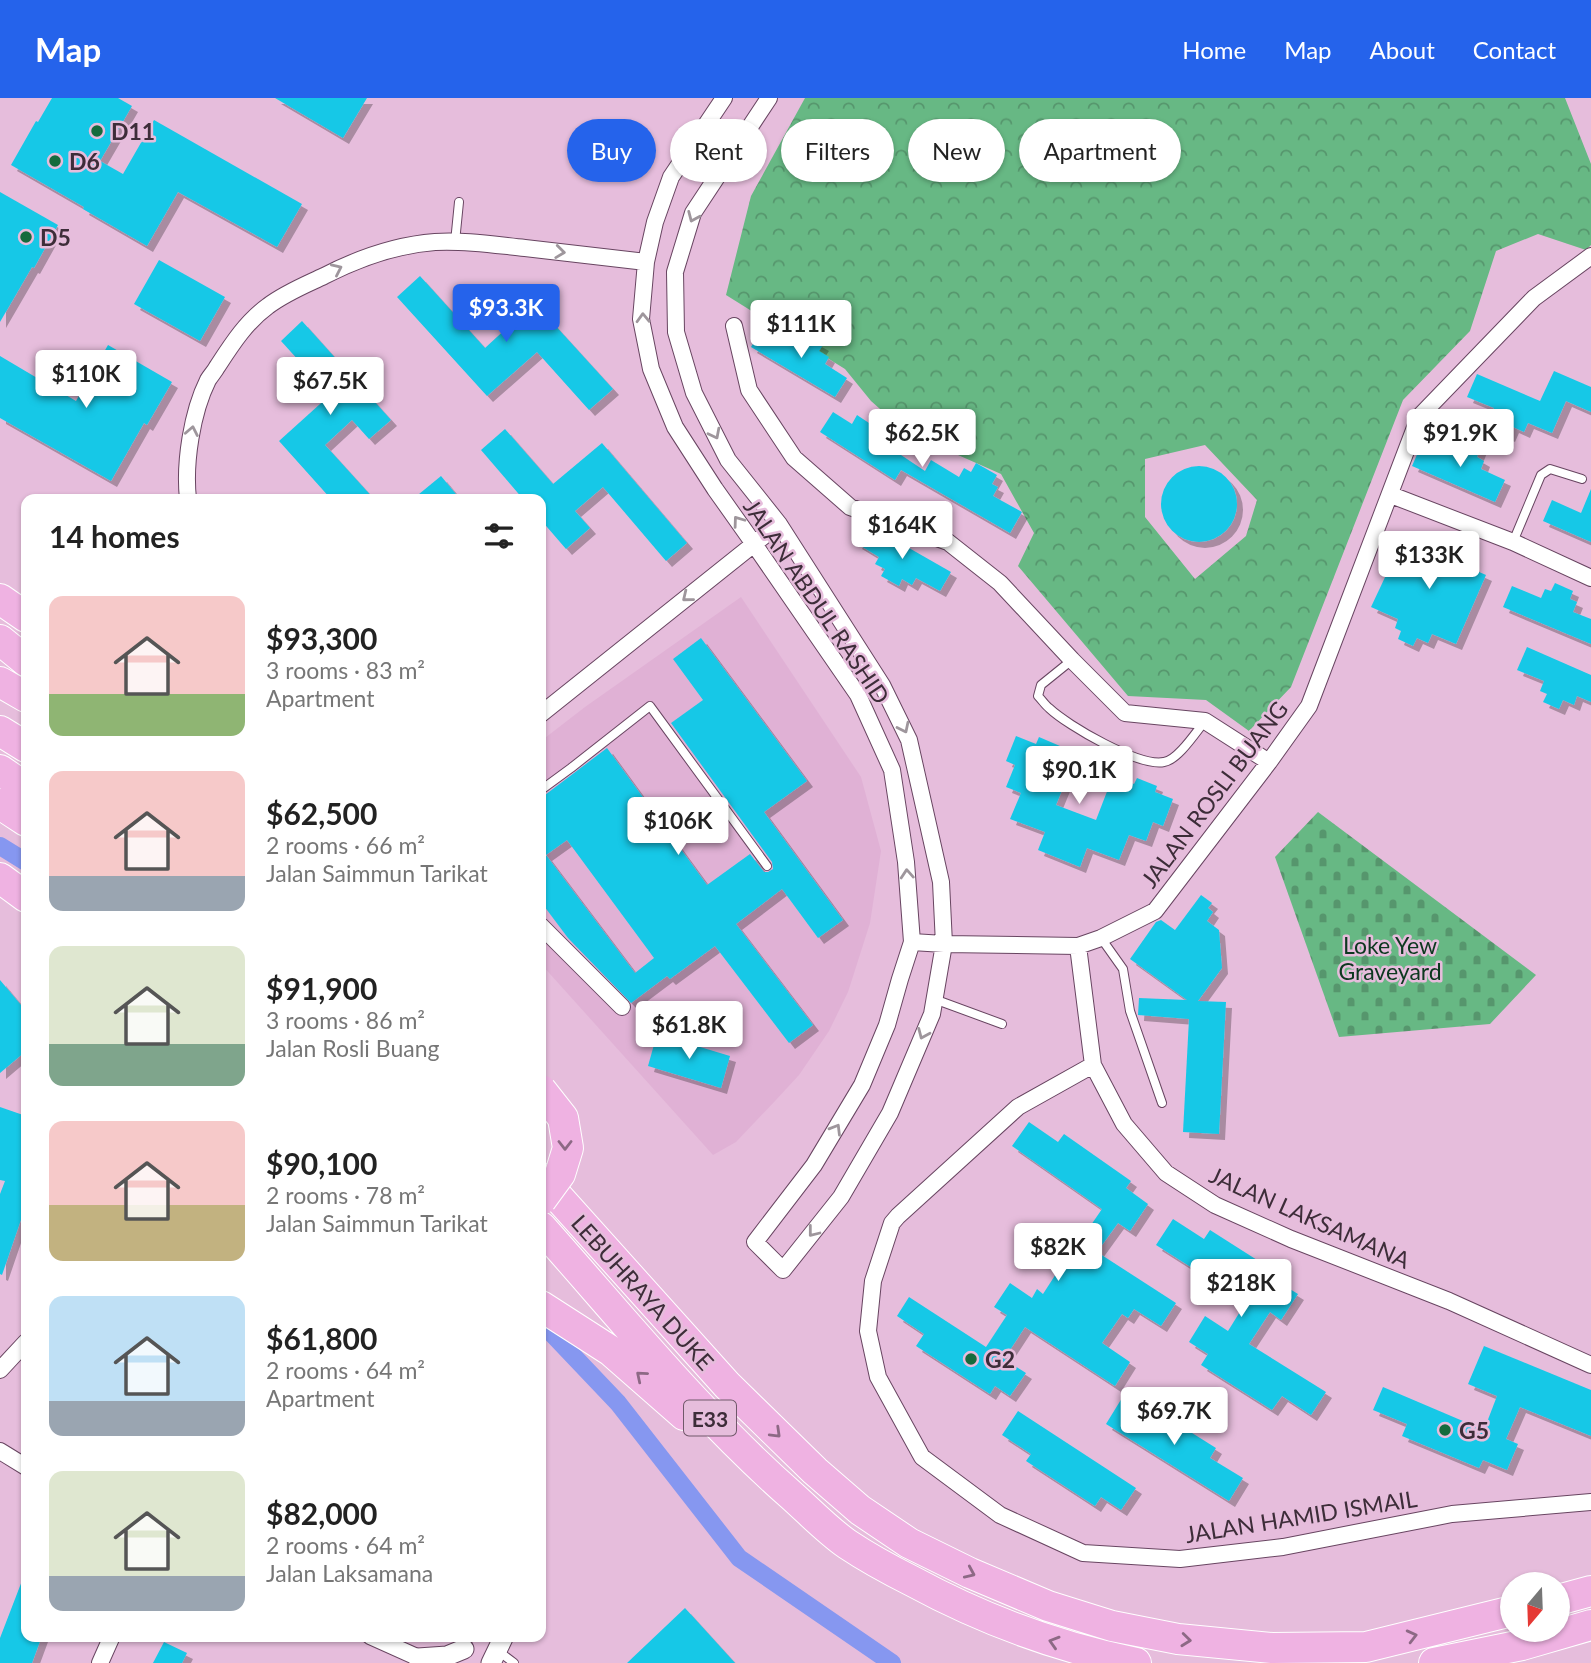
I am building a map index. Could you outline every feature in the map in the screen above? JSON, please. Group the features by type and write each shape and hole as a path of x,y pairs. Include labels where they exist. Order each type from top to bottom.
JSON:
{"highway":[{"path":"0,599 21,614"},
{"path":"0,682 21,694"},
{"path":"0,731 21,744"},
{"path":"0,770 21,785"},
{"path":"0,804 21,818"},
{"path":"0,815 21,826"},
{"path":"0,828 21,839"},
{"path":"0,878 21,893"},
{"path":"546,1096 563,1118 568,1148 560,1174 546,1193"},
{"name":"LEBUHRAYA DUKE","path":"546,1184 727,1385 815,1471 860,1510 909,1543 970,1573 1048,1606 1112,1626 1178,1639 1272,1648 1366,1647 1500,1614"},
{"name":"LEBUHRAYA DUKE","path":"546,1233 719,1428 845,1543 942,1597 1021,1632 1105,1657 1136,1663"},
{"path":"546,1245 588,1280"},
{"path":"546,1309 611,1351 661,1393 760,1487 845,1543"},
{"path":"1570,1597 1591,1591"},
{"path":"1434,1663 1521,1645 1591,1625"}],"street":[{"name":"JALAN ABDUL RASHID","path":"724,98 671,177 655,222 646,262 641,319 650,369 675,427 858,695 892,771 906,862 912,942 887,1025 862,1085 814,1165 755,1242 783,1270 841,1197 890,1113 932,1014 944,944 941,882 909,740 882,685 779,524 728,460 694,393 676,332 675,272 693,213 769,98"},
{"path":"188,494 190,437 209,379 253,319 287,294 343,266 419,243 482,243 646,262"},
{"name":"JALAN ROSLI BUANG","path":"912,942 1078,946 1154,911 1269,762 1308,706 1419,417 1534,298 1591,256"},
{"path":"734,326 749,390 794,458 850,507 948,542 1000,583 1125,713 1205,721 1269,762"},
{"path":"1391,495 1513,542 1591,578"},
{"path":"546,710 779,524"},
{"path":"546,931 622,1007"},
{"name":"JALAN LAKSAMANA","path":"1078,946 1093,1065 1124,1124 1166,1173 1215,1205 1291,1239 1449,1301 1591,1365"},
{"name":"JALAN HAMID ISMAIL","path":"1093,1065 1018,1107 892,1223 873,1281 868,1331 878,1377 922,1457 1000,1515 1083,1553 1180,1559 1283,1546 1452,1514 1591,1502"},
{"path":"0,1370 21,1347"},
{"path":"0,1451 21,1464"},
{"path":"100,1663 109,1642"},
{"path":"383,1642 423,1661 464,1650"}],"lane":[{"path":"455,242 459,202"},
{"path":"1513,542 1541,475 1550,469 1582,479"},
{"path":"1072,660 1041,685 1038,696 1048,708 1092,738 1147,762 1166,762 1181,751 1205,721"},
{"path":"546,786 650,706 766,866"},
{"path":"1101,937 1124,969 1130,1011 1162,1103"},
{"path":"934,999 1002,1024"},
{"path":"497,1650 514,1663"}],"shaded area":[{"path":"741,597 861,777 881,851 870,923 848,992 829,1031 799,1075 736,1142 713,1155 546,970 546,737"}],"green space":[{"path":"805,98 1565,98 1591,164 1591,245 1586,250 1538,234 1496,251 1470,331 1403,400 1291,687 1249,731 1206,700 1128,696 1018,566 1034,533 1001,474 906,432 871,401 845,369 726,295 751,196 759,182 767,182 767,167 781,142 781,182 894,182 894,119 793,119","holes":["1205,445 1257,500 1246,536 1195,579 1145,517 1145,459"]},
{"name":"Loke Yew Graveyard","path":"1318,812 1536,975 1490,1024 1339,1037 1275,857"}],"building":[{"path":"52,98 118,98 132,106 100,161 123,174 154,120 302,204 277,247 178,192 147,246 11,165"},
{"path":"275,98 367,98 343,138"},
{"name":"D5","path":"0,192 58,225 0,322"},
{"path":"159,260 225,297 200,341 134,304"},
{"path":"420,276 485,348 511,324 498,309 521,288 613,389 589,410 537,352 487,396 397,297"},
{"path":"302,321 391,420 369,439 352,420 325,445 369,494 327,494 279,441 330,395 281,341"},
{"path":"763,328 790,344 794,336 801,341 805,335 823,345 819,351 829,357 825,364 847,378 835,397 751,347"},
{"path":"108,345 172,382 147,425 144,423 111,481 0,418 0,356 76,401"},
{"path":"1554,371 1591,387 1591,412 1566,401 1552,433 1528,423 1524,432 1513,427 1509,436 1494,429 1497,421 1490,417 1494,408 1467,397 1477,374 1540,401"},
{"path":"833,412 852,424 857,415 869,423 874,415 888,423 883,432 894,439 889,447 925,471 931,460 959,477 964,468 971,472 976,463 997,475 992,484 998,487 993,496 1022,512 1010,533 901,470 895,480 820,432"},
{"path":"505,429 553,484 602,443 687,543 666,561 603,487 575,511 590,528 566,549 546,526 546,494 519,494 481,450"},
{"path":"1461,439 1481,447 1477,457 1484,461 1481,469 1505,480 1495,502 1412,466 1422,443 1447,454 1450,446 1457,449"},
{"path":"1199,466 1213,469 1226,477 1234,490 1237,504 1234,518 1226,531 1213,539 1199,542 1185,539 1172,531 1164,518 1161,504 1164,490 1172,477 1185,469"},
{"path":"441,476 456,494 419,494"},
{"path":"1591,489 1591,542 1543,521 1552,500 1581,513"},
{"path":"867,524 951,572 940,591 916,578 912,585 902,579 899,586 881,576 885,569 875,564 879,557 856,543"},
{"path":"1442,535 1462,543 1458,553 1465,557 1461,564 1486,575 1456,644 1432,634 1428,643 1417,638 1413,646 1398,639 1401,631 1395,628 1398,619 1371,607 1403,539 1428,550 1431,542 1438,545"},
{"path":"1555,583 1573,591 1570,599 1577,602 1573,612 1591,619 1591,644 1503,607 1512,586 1541,598 1545,589 1551,591"},
{"path":"701,638 807,781 764,812 843,920 818,938 782,889 736,924 813,1025 789,1043 715,946 670,979 667,976 631,1003 568,938 546,909 546,855 546,794 607,748 707,885 750,854 764,872 773,869 772,862 671,723 703,700 673,659","holes":["567,840 654,958 635,973 546,855"]},
{"path":"1527,647 1591,675 1591,702 1577,696 1574,705 1563,700 1559,709 1543,702 1547,694 1540,691 1544,681 1517,670"},
{"path":"1016,736 1036,744 1039,737 1060,746 1058,752 1075,759 1056,805 1096,820 1113,776 1134,784 1137,778 1157,786 1155,792 1173,799 1163,826 1153,822 1146,841 1129,835 1119,860 1087,848 1080,867 1038,850 1045,832 1010,819 1021,793 1006,787 1015,765 1006,761"},
{"path":"1201,895 1212,903 1208,908 1213,912 1207,921 1219,930 1222,968 1198,1001 1226,1002 1219,1134 1183,1132 1189,1019 1138,1015 1139,998 1187,1000 1130,959 1156,922 1161,920 1175,930"},
{"path":"0,980 21,1005 21,1055 0,1073"},
{"path":"657,1034 730,1056 721,1088 648,1066"},
{"path":"0,1107 21,1114 21,1220 2,1275 0,1194 5,1181 0,1180"},
{"path":"1029,1122 1058,1142 1064,1134 1131,1181 1126,1188 1148,1204 1130,1231 1118,1223 1097,1252 1176,1303 1161,1326 1134,1309 1128,1318 1122,1314 1102,1343 1130,1362 1115,1386 1025,1327 1004,1359 1026,1373 1010,1396 995,1386 990,1394 916,1346 924,1334 897,1316 909,1297 986,1347 1007,1315 994,1307 1010,1283 1032,1298 1037,1289 1043,1294 1063,1263 1043,1250 1058,1227 1080,1241 1102,1209 1012,1146"},
{"path":"1173,1219 1204,1239 1210,1230 1279,1274 1275,1280 1298,1294 1281,1320 1270,1312 1249,1344 1326,1392 1311,1415 1282,1396 1272,1410 1201,1365 1208,1354 1189,1342 1205,1316 1228,1331 1246,1302 1156,1245"},
{"path":"1484,1346 1591,1390 1591,1436 1520,1407 1506,1439 1518,1444 1507,1470 1483,1460 1479,1468 1402,1436 1407,1424 1373,1410 1383,1387 1484,1430 1497,1396 1468,1384"},
{"path":"1122,1398 1145,1412 1149,1406 1216,1448 1210,1458 1243,1478 1229,1501 1106,1424"},
{"path":"1018,1411 1136,1488 1121,1510 1101,1497 1095,1506 1026,1461 1031,1454 1002,1435"},
{"path":"21,1583 21,1642 40,1642 32,1663 0,1663 0,1638"},
{"path":"685,1608 735,1663 627,1663"},
{"path":"164,1642 187,1653 182,1663 153,1663"}],"waterway":[{"path":"0,846 21,859"},
{"path":"546,1327 618,1403 739,1558 892,1663"}],"place":[{"name":"D11","path":"97,131"},
{"name":"D6","path":"55,161"},
{"name":"D5","path":"26,237"},
{"name":"G2","path":"971,1359"},
{"name":"G5","path":"1445,1430"}]}
